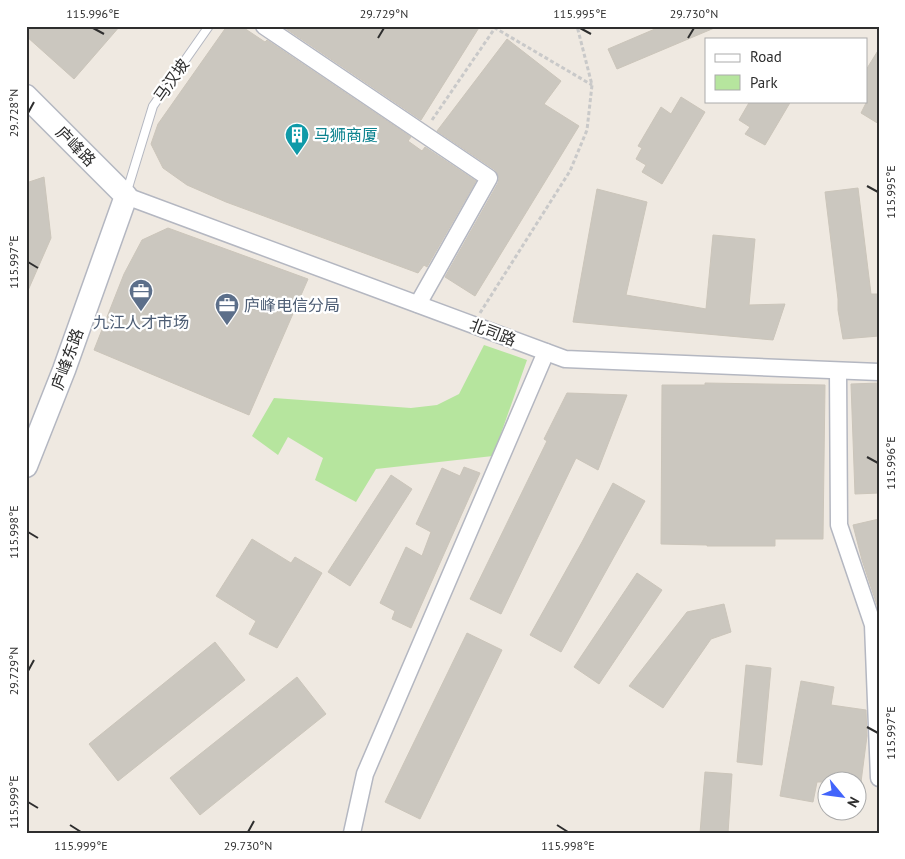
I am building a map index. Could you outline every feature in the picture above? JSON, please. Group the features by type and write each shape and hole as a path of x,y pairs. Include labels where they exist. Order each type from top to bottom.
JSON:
{"main road":[{"name":"庐峰路","path":"26,96 126,196"},
{"name":"庐峰东路","path":"26,466 67,361 126,196"}],"street":[{"path":"264,26 489,178 418,304"},
{"name":"北司路","path":"126,196 565,359 879,372"},
{"path":"352,833 365,774 546,352"},
{"path":"838,371 839,525 873,625 879,778"}],"lane":[{"name":"马汉坡","path":"126,196 153,106 209,26"}],"path":[{"path":"473,324 570,171 587,130 592,85 577,26"},
{"path":"423,133 495,28 592,85"}],"green space":[{"path":"484,345 527,360 493,456 376,469 356,502 315,480 323,458 288,437 278,455 252,436 274,398 411,408 437,405 459,394"}],"building":[{"path":"26,26 120,26 74,79 26,36"},
{"name":"马狮商厦","path":"227,26 241,26 265,42 267,40 411,137 408,141 422,151 425,147 476,181 427,267 424,265 418,273 226,202 187,185 163,168 151,144 158,124"},
{"path":"282,26 480,26 421,120"},
{"path":"662,26 719,26 617,69 608,49"},
{"path":"507,39 561,81 544,104 579,126 475,296 445,277 498,183 499,178 495,170 437,131"},
{"path":"879,49 879,124 861,113 866,102 868,102 868,67"},
{"path":"681,97 705,112 662,184 642,172 646,165 636,159 642,148 638,146 661,107 671,114"},
{"path":"749,102 790,102 765,145 745,134 750,127 739,120"},
{"path":"44,177 51,238 26,295 26,183"},
{"path":"858,188 871,294 879,294 879,336 843,339 825,192"},
{"path":"597,189 647,202 626,295 706,309 713,235 755,239 749,305 785,304 773,340 573,322"},
{"name":"庐峰电信分局","path":"168,228 308,279 249,415 94,350 124,274 142,240"},
{"path":"705,383 825,385 823,539 775,539 775,546 661,544 662,385 705,385"},
{"path":"879,383 879,493 855,494 851,384"},
{"path":"567,393 627,395 598,470 576,458 501,614 470,599 547,441 544,439"},
{"path":"464,467 480,473 411,628 392,619 395,611 380,603 406,547 422,556 431,532 416,524 442,468 460,476"},
{"path":"391,475 412,489 350,586 328,572"},
{"path":"613,483 645,501 561,652 530,635"},
{"path":"879,519 879,611 862,560 853,525"},
{"path":"252,539 291,563 295,557 322,573 277,648 249,634 256,621 216,596"},
{"path":"637,573 662,590 599,684 574,667"},
{"path":"724,604 731,632 711,639 663,708 629,686 687,612"},
{"path":"467,633 502,650 420,819 385,802"},
{"path":"215,642 245,680 118,781 89,744"},
{"path":"746,665 771,668 762,765 737,762"},
{"path":"297,677 326,714 200,815 170,778"},
{"path":"801,681 834,687 831,705 866,710 867,736 862,772 818,772 818,782 813,802 780,796"},
{"path":"705,772 732,774 728,833 700,833"}],"place":[{"name":"马狮商厦","path":"297,156"},
{"name":"九江人才市场","path":"141,312"},
{"name":"庐峰电信分局","path":"227,326"}]}
